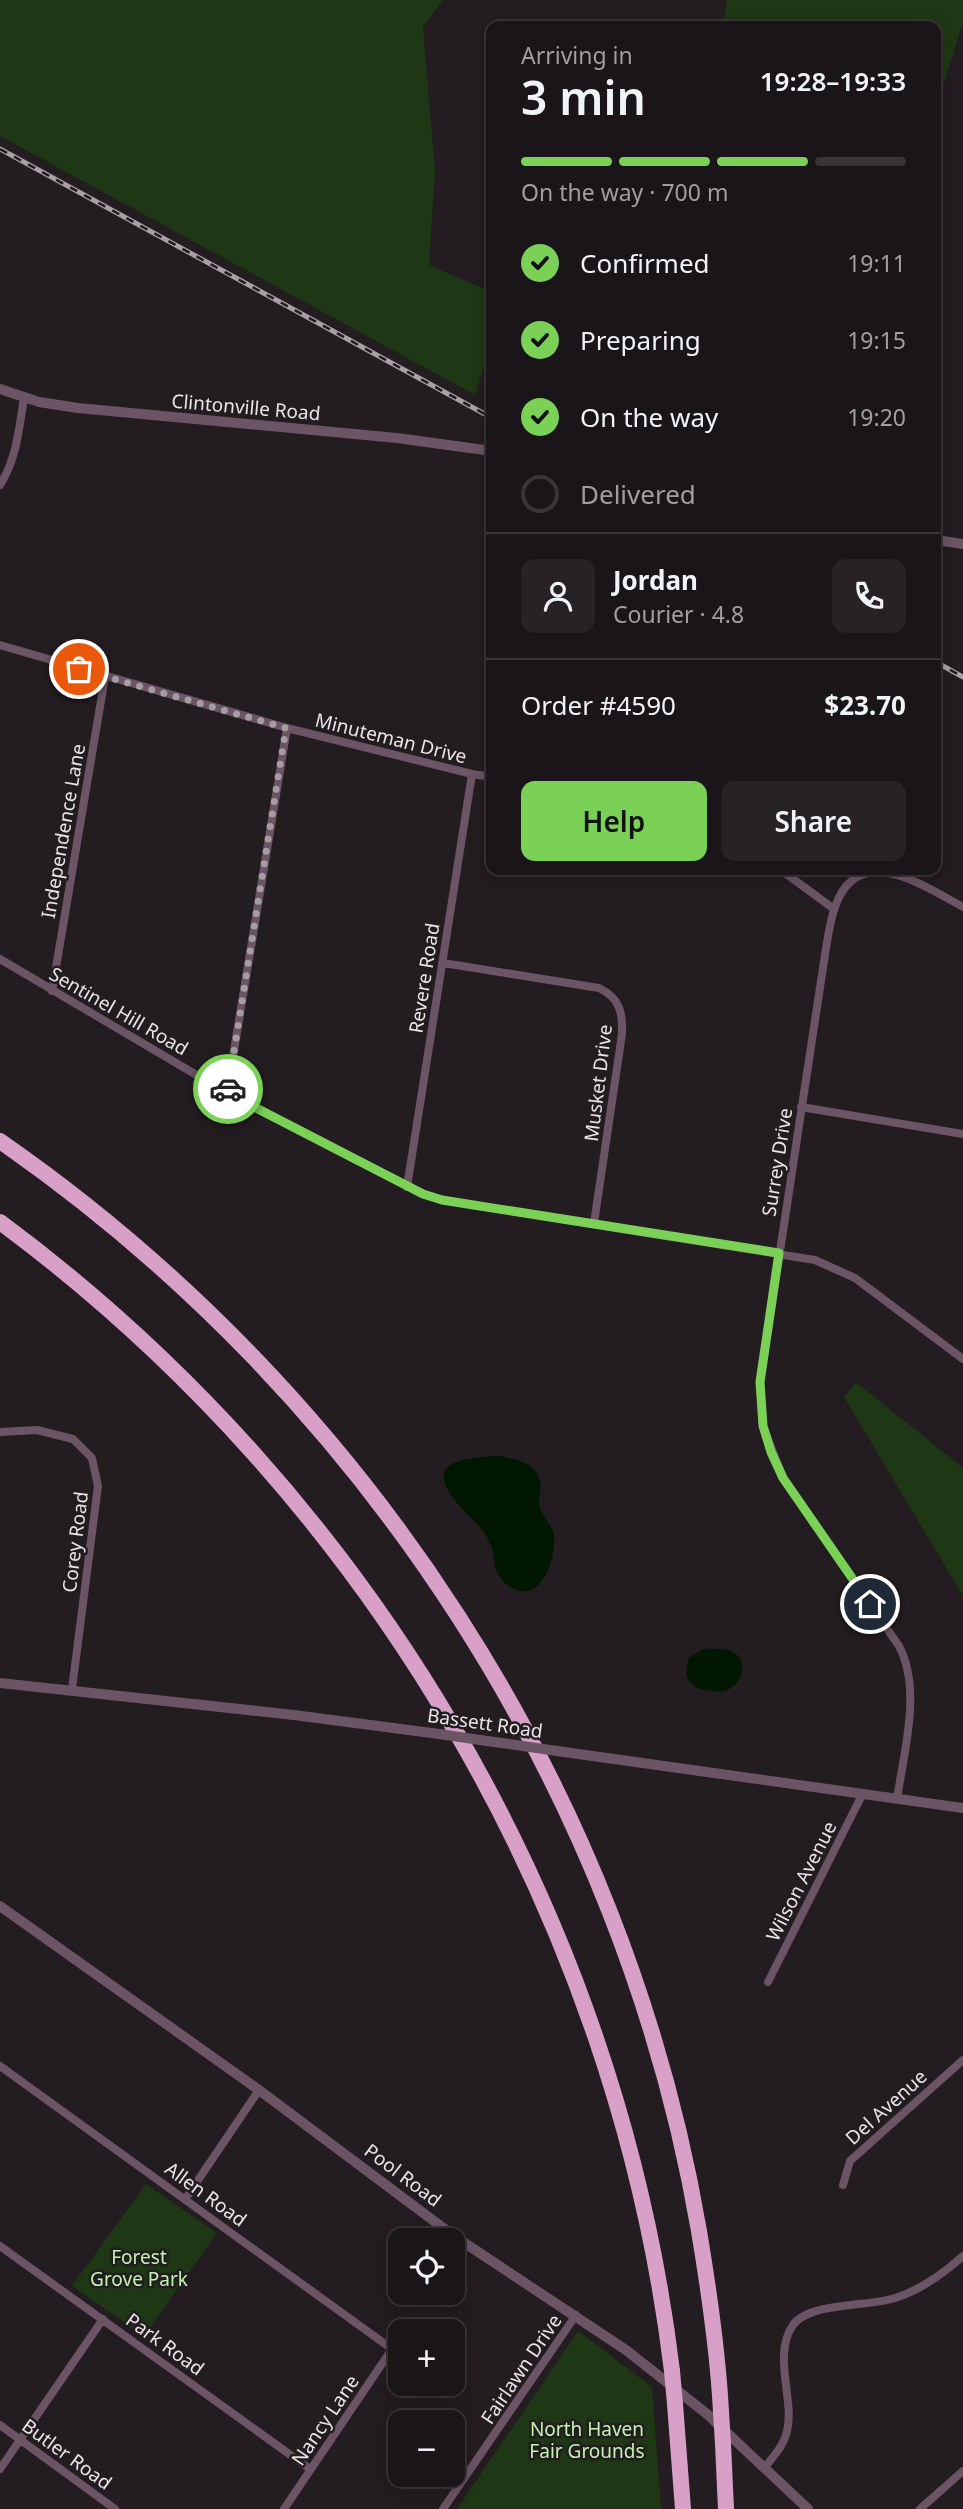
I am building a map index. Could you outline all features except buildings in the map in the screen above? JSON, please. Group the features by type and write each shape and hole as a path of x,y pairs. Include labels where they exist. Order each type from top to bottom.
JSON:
{"highway":[{"path":"0,1141 68,1191 158,1265 282,1387 339,1452 413,1548 510,1699 556,1788 601,1888 655,2043 678,2129 696,2216 713,2325 726,2509"},
{"path":"0,1222 78,1283 148,1345 272,1473 378,1607 462,1740 509,1827 569,1963 599,2047 640,2195 659,2286 672,2371 683,2509"}],"street":[{"name":"Clintonville Road","path":"0,388 24,398 78,408 397,438 486,450"},
{"path":"0,485 8,472 17,444 24,398"},
{"path":"941,541 963,544"},
{"name":"Minuteman Drive","path":"0,645 286,728 486,776"},
{"name":"Independence Lane","path":"52,991 105,677"},
{"path":"227,1093 286,728"},
{"name":"Revere Road","path":"407,1187 472,774"},
{"path":"788,875 834,909 846,885 863,875"},
{"path":"901,875 963,907"},
{"name":"Surrey Drive","path":"834,909 760,1382 763,1426 783,1478 899,1646 908,1665 911,1699 897,1799"},
{"name":"Sentinel Hill Road","path":"0,959 227,1093 407,1187 442,1200 815,1260 845,1272 963,1359"},
{"name":"Musket Drive","path":"443,963 599,988 616,1000 621,1010 622,1034 594,1223"},
{"path":"801,1107 963,1134"},
{"name":"Corey Road","path":"0,1432 37,1430 73,1439 92,1458 98,1486 72,1689"},
{"name":"Bassett Road","path":"0,1683 72,1689 439,1734 963,1808"},
{"name":"Wilson Avenue","path":"768,1982 862,1794"},
{"name":"Pool Road","path":"0,1906 259,2090 454,2236 626,2350 693,2402 808,2509"},
{"name":"Del Avenue","path":"843,2185 850,2161 963,2060"},
{"name":"Allen Road","path":"0,2066 388,2346"},
{"path":"186,2198 259,2090"},
{"name":"Park Road","path":"0,2246 310,2469"},
{"path":"765,2468 782,2446 788,2429 784,2365 786,2342 793,2325 806,2314 904,2295 921,2288 963,2256"},
{"name":"Fairlawn Drive","path":"443,2509 576,2315"},
{"path":"0,2469 103,2319"},
{"name":"Nancy Lane","path":"284,2509 388,2355"},
{"name":"Butler Road","path":"0,2426 115,2509"},
{"path":"920,2509 963,2471"}],"green space":[{"path":"0,0 443,0 423,27 435,170 429,265 486,289 486,361 475,395 0,136"},
{"path":"727,0 963,0 963,22 941,93 941,21 724,21"},
{"path":"856,1382 963,1468 963,1596 844,1397"},
{"name":"Forest Grove Park","path":"146,2184 217,2233 144,2336 72,2286"},
{"name":"North Haven Fair Grounds","path":"578,2331 652,2387 661,2509 457,2509"}],"shaded area":[{"path":"497,1456 523,1462 538,1474 540,1508 553,1532 554,1548 549,1567 540,1583 527,1591 511,1588 500,1577 485,1534 450,1494 445,1484 444,1475 448,1467 459,1461"},
{"path":"703,1649 728,1650 740,1658 742,1674 730,1689 711,1691 698,1688 690,1682 687,1677 689,1658"}],"railway":[{"path":"0,149 486,415"},
{"path":"941,665 963,677"}],"way so far":[{"path":"79,669 286,728 228,1089"}],"route":[{"path":"228,1089 227,1093 407,1187 442,1200 779,1253 760,1382 763,1426 783,1478 870,1604"}]}
